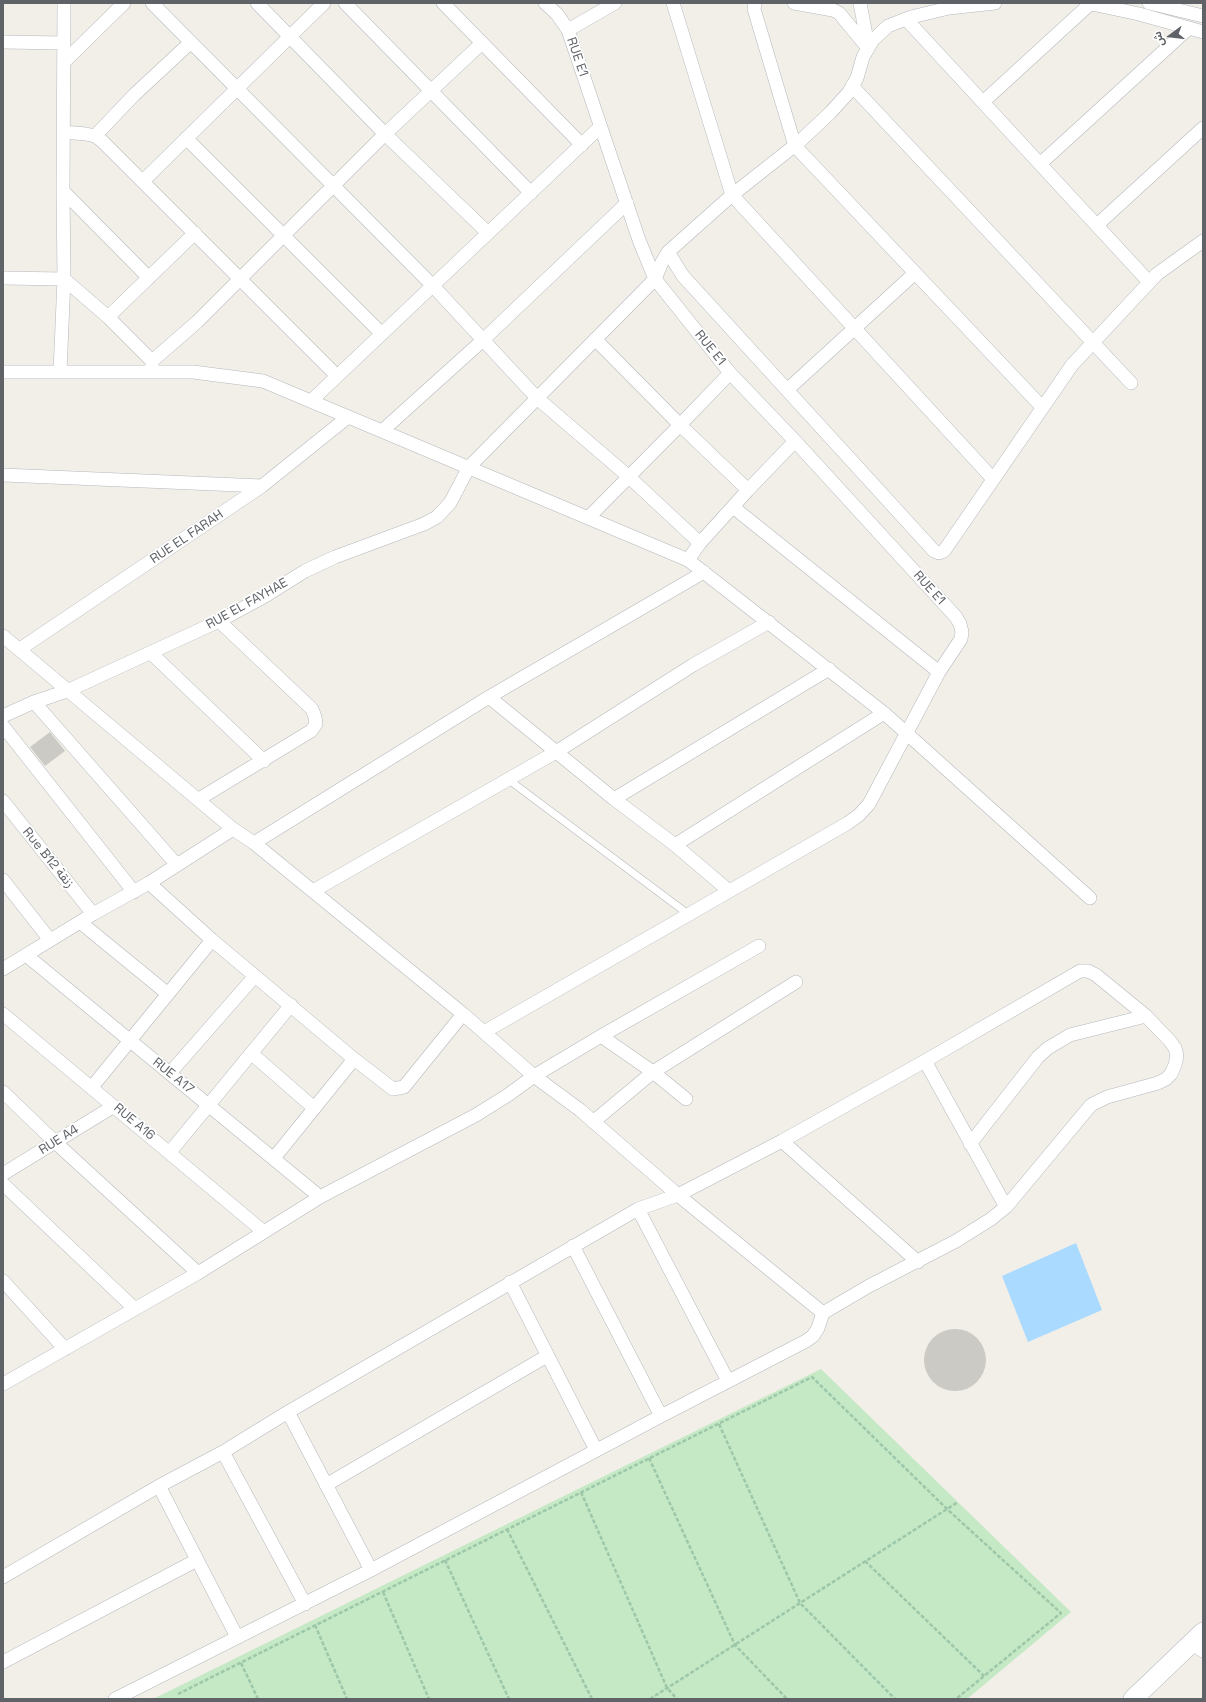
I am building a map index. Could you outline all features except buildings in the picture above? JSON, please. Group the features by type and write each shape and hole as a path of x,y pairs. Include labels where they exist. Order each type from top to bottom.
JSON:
{"street":[{"path":"60,372 64,279 64,3"},
{"path":"64,62 124,3"},
{"path":"152,3 433,286 537,398 628,476 700,543"},
{"path":"258,3 385,134 488,233"},
{"path":"143,181 324,3"},
{"path":"345,3 531,193"},
{"path":"443,3 582,145"},
{"name":"RUE E1","path":"546,3 557,14 568,30 600,127 655,279 730,372 956,617 962,632 961,639 939,672"},
{"path":"568,30 615,3"},
{"path":"673,3 732,196 993,479"},
{"path":"755,3 754,9 795,146 1042,407"},
{"path":"794,3 833,10 839,13 868,48"},
{"path":"860,3 868,48"},
{"path":"655,279 668,252 732,196 795,146 830,113 849,92 857,78 863,56 873,40 888,26 906,19 949,8 995,3"},
{"path":"983,102 1089,3 1139,14 1203,32"},
{"path":"1149,3 1203,16"},
{"path":"906,19 1149,282"},
{"path":"1040,164 1189,28"},
{"path":"3,42 63,43"},
{"path":"96,136 134,95 191,42"},
{"path":"152,367 240,280 283,234 385,134 482,43"},
{"path":"852,86 1132,383"},
{"path":"311,401 600,127"},
{"path":"1097,225 1203,128"},
{"path":"63,132 96,136 143,181 337,376"},
{"path":"186,138 382,334"},
{"path":"63,190 149,278"},
{"path":"382,431 483,340 627,203"},
{"path":"108,317 195,233"},
{"path":"668,252 683,276 934,551 939,553 944,551 1072,365 1149,282 1165,268 1203,241"},
{"path":"787,390 915,273"},
{"path":"3,278 64,279 108,317 152,367"},
{"name":"RUE EL FAYHAE","path":"3,716 34,702 67,691 219,621 317,565 424,524 436,517 450,503 469,468 594,339 655,279"},
{"path":"594,339 748,490"},
{"path":"3,372 60,372 152,367 263,381 688,560 829,668 884,713 1090,898"},
{"path":"588,518 730,372"},
{"name":"RUE EL FARAH","path":"20,649 262,486 348,417"},
{"path":"688,560 700,543 795,441"},
{"path":"3,476 262,486"},
{"path":"484,1032 728,890 848,823 869,804 939,672 733,507"},
{"path":"254,843 489,697 704,572"},
{"path":"198,799 264,761 311,731 316,724 316,717 312,709 219,621"},
{"path":"313,891 509,780 693,666 769,622"},
{"path":"3,636 233,829 254,843 463,1014 534,1076 593,1122 678,1195 823,1313"},
{"path":"151,653 264,761"},
{"path":"614,799 829,668"},
{"path":"489,697 614,799 675,845 728,890"},
{"path":"34,702 177,865"},
{"path":"675,845 884,713"},
{"path":"3,726 134,892"},
{"name":"Rue B12 زنقة","path":"3,801 93,914"},
{"path":"3,969 93,914 149,883 233,829"},
{"path":"3,880 50,940"},
{"path":"149,883 212,940 354,1059 393,1089 404,1087 463,1014"},
{"path":"80,922 168,994"},
{"path":"92,1087 212,940"},
{"path":"3,1384 198,1273 320,1197 476,1115 508,1095 534,1076 759,946"},
{"name":"RUE A17","path":"26,955 320,1197"},
{"path":"3,1577 159,1486 223,1452 288,1412 510,1282 638,1209 678,1195 782,1140 925,1061 1080,970 1088,971 1096,975 1146,1016 1175,1048 1176,1061 1171,1074 1166,1079 1158,1083 1107,1097 1091,1105 1006,1207 975,1230 918,1262 869,1286 823,1313 818,1328 813,1336 371,1570 116,1699"},
{"path":"170,1073 255,976"},
{"path":"593,1122 653,1072 796,982"},
{"path":"170,1152 291,1005"},
{"name":"RUE A16","path":"3,1014 264,1232"},
{"path":"970,1144 1038,1057 1048,1048 1070,1035 1146,1016"},
{"path":"601,1036 653,1072 686,1099"},
{"path":"251,1053 314,1108"},
{"path":"274,1158 354,1059"},
{"path":"925,1061 1006,1207"},
{"path":"3,1092 55,1142 198,1273"},
{"name":"RUE A4","path":"3,1174 114,1106"},
{"path":"782,1140 918,1262"},
{"path":"3,1184 135,1309"},
{"path":"638,1209 728,1381"},
{"path":"573,1246 660,1416"},
{"path":"3,1281 65,1349"},
{"path":"510,1282 596,1450"},
{"path":"326,1485 547,1356"},
{"path":"288,1412 371,1570"},
{"path":"223,1452 305,1604"},
{"path":"159,1486 237,1637"},
{"path":"3,1662 198,1560"},
{"path":"1133,1699 1199,1642"}],"lane":[{"path":"509,780 688,914"}],"path":[{"path":"178,1694 812,1377 947,1509 1061,1614 956,1699"},
{"path":"719,1424 800,1603 895,1699"},
{"path":"649,1458 735,1645 787,1699"},
{"path":"582,1492 667,1688 677,1699"},
{"path":"650,1699 958,1502"},
{"path":"508,1529 592,1699"},
{"path":"445,1560 509,1699"},
{"path":"865,1561 984,1676"},
{"path":"383,1592 429,1699"},
{"path":"315,1625 347,1699"},
{"path":"241,1662 258,1699"}],"green space":[{"path":"821,1369 1071,1612 967,1699 153,1699"}],"water":[{"path":"1076,1243 1102,1310 1028,1342 1002,1276"}]}
